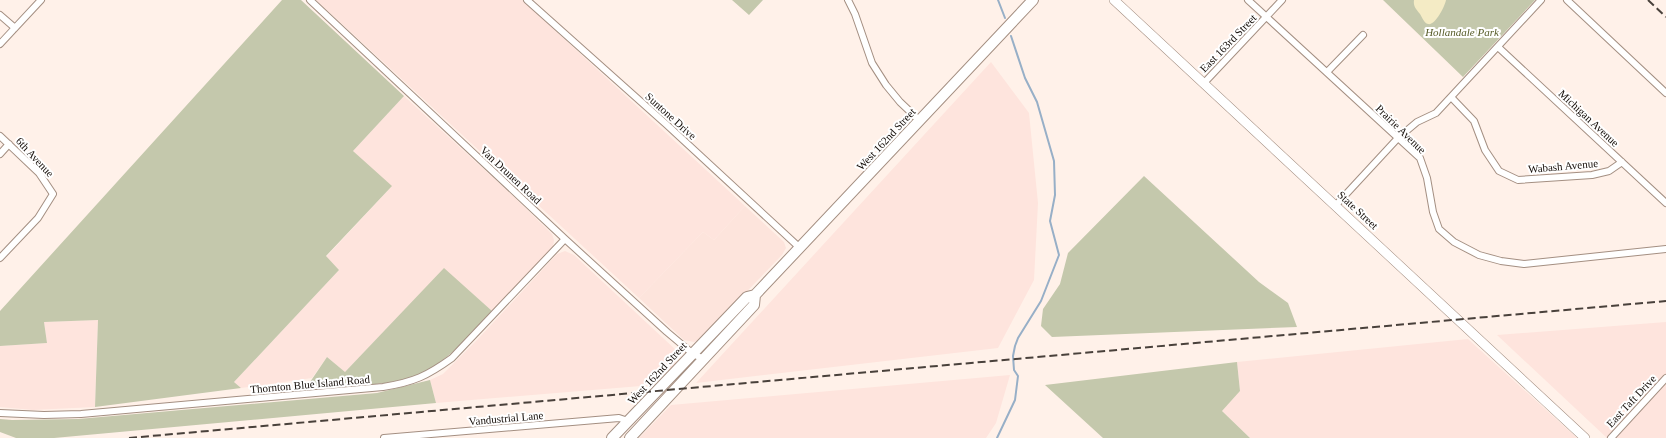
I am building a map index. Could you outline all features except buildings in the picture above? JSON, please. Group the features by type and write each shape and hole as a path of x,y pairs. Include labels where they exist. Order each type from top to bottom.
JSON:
{"main road":[{"name":"West 162nd Street","path":"612,438 746,297 755,295 1033,0"},
{"name":"West 162nd Street","path":"630,438 754,305 755,295"},
{"path":"628,421 638,429"}],"street":[{"path":"0,44 41,0"},
{"name":"Van Drunen Road","path":"310,0 565,239 667,332 692,353 703,360"},
{"name":"Suntone Drive","path":"528,0 668,125 800,248"},
{"path":"848,0 855,14 872,63 895,96 920,121"},
{"name":"State Street","path":"1114,0 1585,438"},
{"name":"Prairie Avenue","path":"1248,0 1420,158 1427,178 1433,212 1439,229 1454,242 1478,255 1501,261 1524,264 1666,249"},
{"name":"East 163rd Street","path":"1204,83 1282,0"},
{"path":"1336,205 1398,138 1417,122 1436,113 1540,0"},
{"path":"1567,0 1666,93"},
{"path":"0,15 15,28"},
{"path":"1327,72 1363,35"},
{"name":"Michigan Avenue","path":"1498,47 1666,203"},
{"name":"Wabash Avenue","path":"1451,97 1474,121 1486,150 1499,171 1518,180 1592,175 1609,171 1622,162"},
{"name":"6th Avenue","path":"0,136 39,173 53,194 38,218 0,258"},
{"path":"0,154 9,144"},
{"name":"Thornton Blue Island Road","path":"0,413 44,416 111,412 405,384 420,379 433,372 452,358 565,239"},
{"name":"East Taft Drive","path":"1611,438 1666,378"},
{"name":"Vandustrial Lane","path":"384,438 619,418 628,421"}],"shaded area":[{"path":"316,0 522,0 745,206 714,240 703,232 639,298"},
{"path":"991,62 1029,113 1038,203 1034,280 998,348 696,383"},
{"path":"404,96 552,234 554,240 553,247 492,311 444,269 345,372 327,357 312,378 241,388 234,382 339,270 326,257 391,187 353,151"},
{"path":"745,206 784,242 786,248 782,255 701,339 694,342 684,340 639,298 703,232 714,240"},
{"path":"565,251 574,255 677,351 675,364 653,385 436,403 430,380 443,374 477,340 557,254"},
{"path":"98,320 95,407 33,410 0,407 0,346 47,343 44,322"},
{"path":"1666,322 1666,438 1607,438 1497,335"},
{"path":"1468,339 1577,438 1250,438 1222,411 1240,391 1237,362"},
{"path":"1010,375 996,423 986,438 639,438 671,405"}],"green space":[{"path":"282,0 301,0 404,96 353,151 392,186 326,256 339,270 234,382 241,388 95,407 98,320 44,322 47,343 0,346 0,311"},
{"path":"732,0 763,0 749,15"},
{"name":"Hollandale Park","path":"1383,0 1535,0 1463,77"},
{"path":"1144,176 1259,282 1288,303 1297,327 1052,337 1041,326 1043,309 1060,284 1068,253"},
{"path":"444,268 492,311 446,358 424,372 412,377 387,383 360,386 306,388 327,357 345,372"},
{"path":"1237,362 1240,391 1222,411 1250,438 1103,438 1045,385"},
{"path":"430,380 436,403 54,438 16,438 0,432 0,419 78,419 377,393"}],"sand":[{"path":"1414,0 1446,0 1437,19 1431,24 1428,24 1424,21 1415,7"}],"waterway":[{"path":"998,0 1005,18"},
{"path":"997,438 1015,400 1018,376 1014,370 1013,356 1015,346 1018,338 1041,301 1059,255 1050,221 1055,195 1054,161 1037,102 1025,78 1011,36"}],"railway":[{"path":"1648,0 1666,17"},
{"path":"129,438 1666,301"}]}
